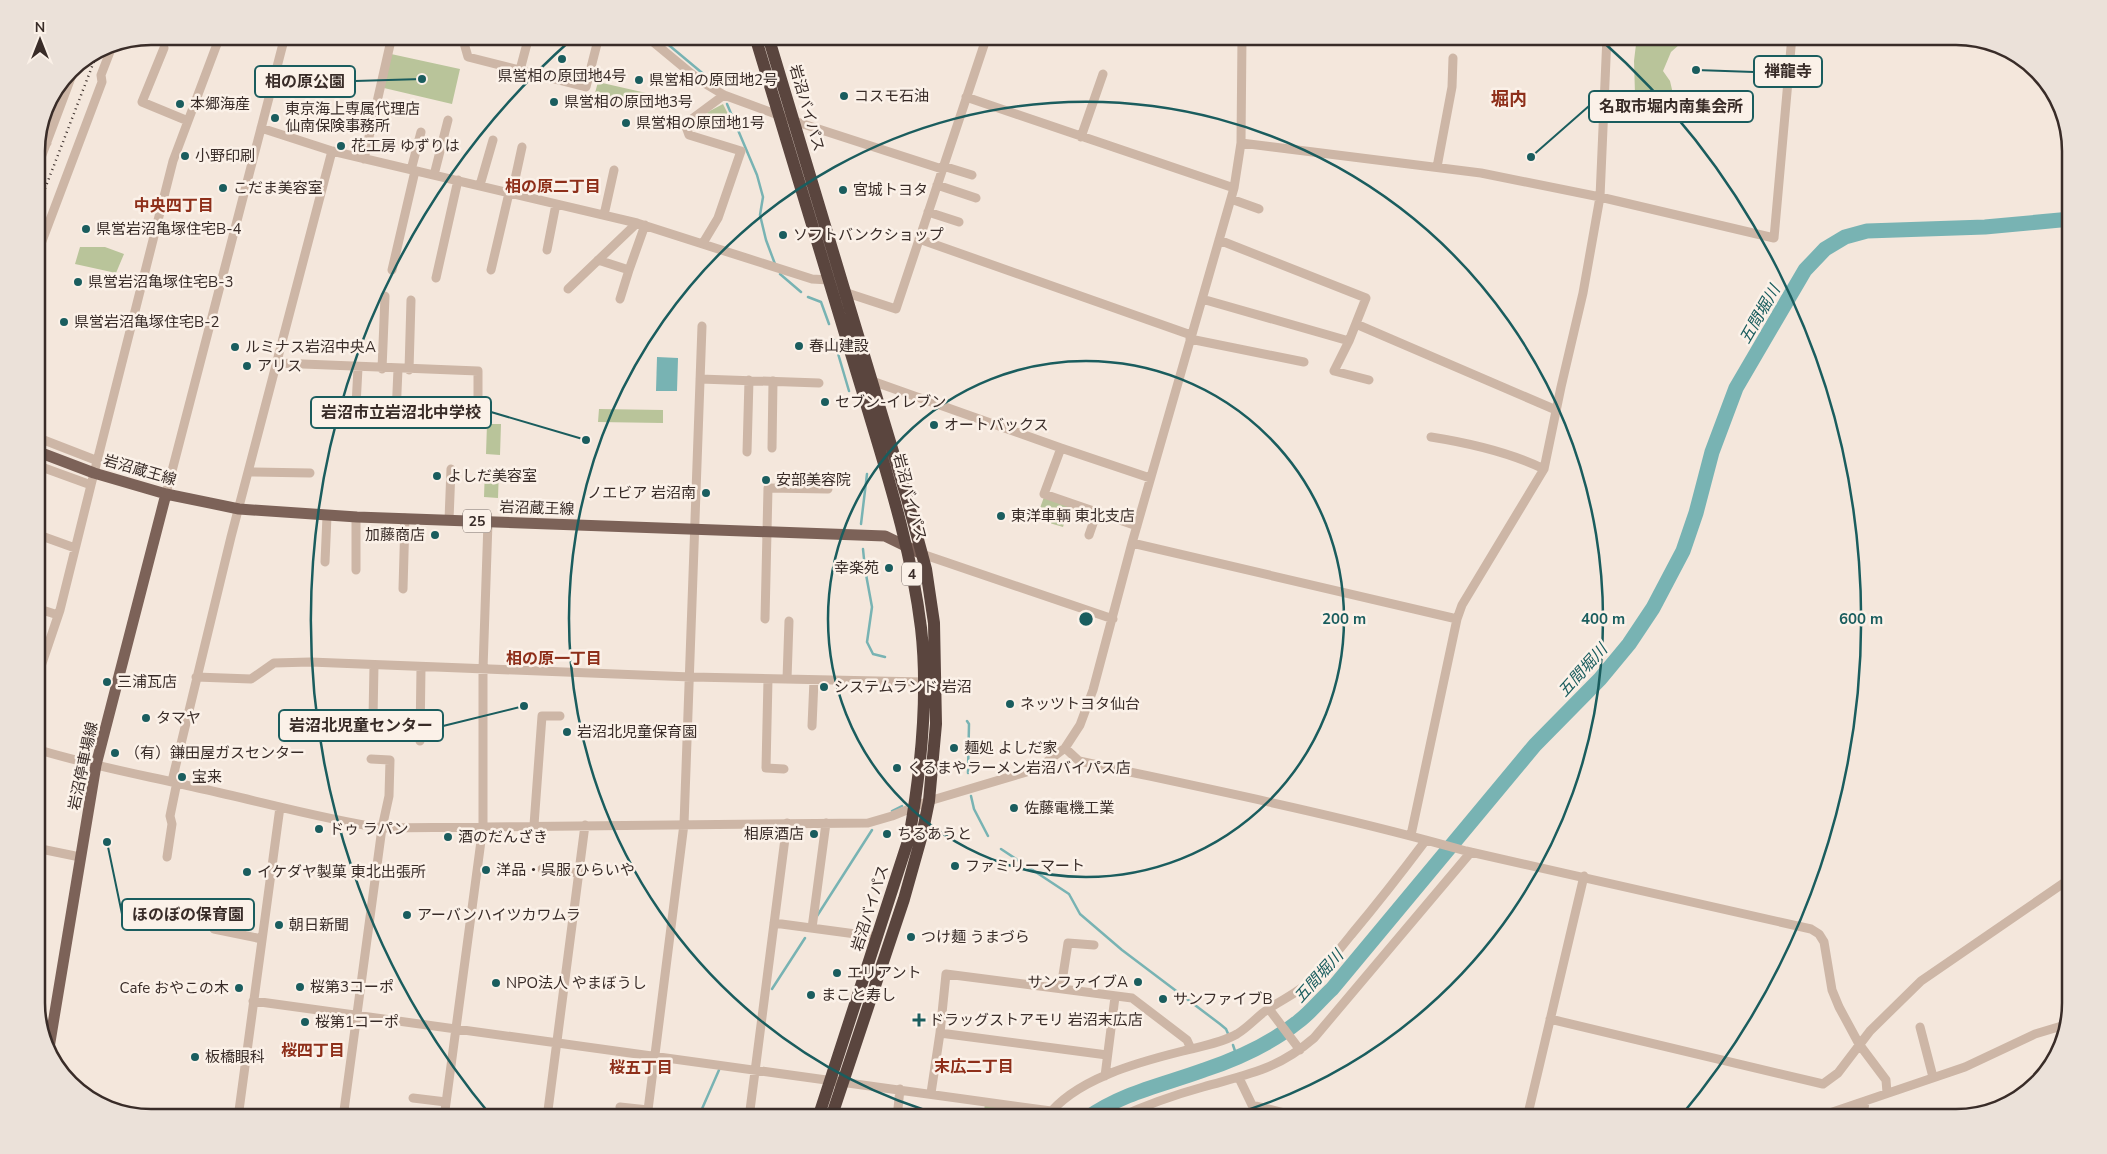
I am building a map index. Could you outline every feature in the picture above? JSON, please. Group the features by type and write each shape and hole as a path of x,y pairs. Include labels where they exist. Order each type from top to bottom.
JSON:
{"highway":[{"name":"岩沼バイパス","path":"758,45 829,280 906,546 921,628 924,682 922,732 915,808 903,860 878,937 837,1082 833,1109"},
{"name":"岩沼バイパス","path":"771,45 795,121 816,200 872,381 922,554 934,623 936,724 928,801 922,835 904,899 837,1082 823,1109"}],"main road":[{"name":"岩沼蔵王線","path":"45,454 94,473 166,494 239,509 327,516 885,536 922,554"},
{"name":"岩沼停車場線","path":"51,1037 96,765 166,494"}],"street":[{"path":"45,654 58,616 173,161 217,45"},
{"path":"166,494 283,45"},
{"path":"364,158 390,45"},
{"path":"465,45 468,57 586,87 597,45"},
{"path":"520,70 527,45"},
{"path":"657,45 699,80 724,96 795,121 943,168 972,175"},
{"path":"844,292 896,309 984,45"},
{"path":"45,751 333,821 382,828 868,822 915,808 928,801 1030,771 1045,763 1065,748 1080,725 1093,690 1132,542 1234,188 1241,143 1242,45"},
{"path":"1411,835 1456,619 1462,605 1544,469 1583,293 1600,197 1607,45"},
{"path":"1241,143 1482,174 1600,197 1774,238 1791,45"},
{"path":"164,48 142,102 188,121"},
{"path":"45,233 102,82 101,75 109,54"},
{"path":"1437,167 1452,87 1453,58"},
{"path":"1081,137 1103,74"},
{"path":"45,148 68,86"},
{"path":"703,243 718,218 741,151 689,135 685,124 724,96"},
{"path":"966,97 1234,188"},
{"path":"434,176 448,120"},
{"path":"261,128 332,151 641,224 812,279 829,280"},
{"path":"392,270 421,132"},
{"path":"480,185 492,140"},
{"path":"491,270 522,148"},
{"path":"167,856 172,824 170,816 174,782 196,677 332,151"},
{"path":"604,215 614,170"},
{"path":"436,278 458,180"},
{"path":"937,185 976,198"},
{"path":"1230,199 1259,209"},
{"path":"546,250 556,204"},
{"path":"928,212 959,222"},
{"path":"568,289 598,260 641,224"},
{"path":"620,299 641,224"},
{"path":"919,239 1191,337 1304,362"},
{"path":"1219,240 1366,298 1349,342 1334,371 1369,380"},
{"path":"598,260 629,270"},
{"path":"382,369 385,296"},
{"path":"1202,299 1349,342"},
{"path":"409,370 411,300"},
{"path":"1356,324 1556,410"},
{"path":"648,1109 684,824 702,326"},
{"path":"278,363 478,372 478,403"},
{"path":"355,424 358,368"},
{"path":"398,369 396,416 409,416"},
{"path":"700,379 819,383"},
{"path":"747,452 749,380"},
{"path":"772,448 773,381"},
{"path":"872,381 1150,478"},
{"path":"1431,436 1524,459 1544,469"},
{"path":"45,440 98,461"},
{"path":"1061,448 1044,494 1137,526"},
{"path":"45,468 91,485"},
{"path":"449,520 451,469"},
{"path":"249,472 310,473"},
{"path":"765,619 768,488 828,489"},
{"path":"1089,535 1096,512"},
{"path":"325,562 327,516"},
{"path":"356,517 356,570"},
{"path":"403,589 405,518"},
{"path":"445,1109 484,826 484,669 488,522"},
{"path":"45,537 75,548"},
{"path":"1132,542 1456,619"},
{"path":"922,554 1113,619"},
{"path":"45,611 58,616"},
{"path":"787,679 789,621"},
{"path":"196,677 251,679 274,663 690,677 924,682"},
{"path":"373,718 374,665"},
{"path":"420,740 421,667"},
{"path":"768,679 766,768 784,769"},
{"path":"812,726 814,680"},
{"path":"534,825 542,716 560,716"},
{"path":"1065,748 1078,761 1411,835 1469,851 1798,926 1819,934 1824,942 1832,990 1846,1021 1886,1080 1887,1093"},
{"path":"344,1109 382,828 389,796 390,760 371,759"},
{"path":"239,1109 280,807"},
{"path":"750,1109 787,823"},
{"path":"812,928 826,823"},
{"path":"548,1109 585,825"},
{"path":"1055,1109 1078,1090 1105,1076 1161,1056 1224,1040 1240,1033 1295,994 1313,979 1427,840"},
{"path":"45,850 80,857"},
{"path":"1142,1109 1276,1065 1314,1038 1469,851"},
{"path":"542,869 578,873"},
{"path":"1529,1109 1584,876"},
{"path":"1550,1019 1823,1084 1838,1073 1860,1044 1921,981 2062,884"},
{"path":"774,924 878,937"},
{"path":"214,929 262,938"},
{"path":"1061,988 1068,943 1094,945"},
{"path":"931,1093 940,1034 946,974 1132,998 1187,1040 1191,1049"},
{"path":"1105,1076 1115,997"},
{"path":"253,1001 556,1044 931,1093 1021,1109"},
{"path":"1271,1011 1299,1049"},
{"path":"1920,1027 1933,1077"},
{"path":"1841,1109 1965,1067 2036,1034 2059,1027"},
{"path":"940,1034 1107,1055"},
{"path":"1239,1078 1252,1104 1271,1109"},
{"path":"898,1109 900,1089"},
{"path":"413,1098 446,1102"},
{"path":"1864,1109 1865,1101"},
{"path":"620,1107 628,1109"}],"green space":[{"path":"1636,45 1679,45 1671,52 1663,71 1670,81 1674,98 1635,94 1634,61"},
{"path":"391,54 460,69 452,104 384,88"},
{"path":"598,82 655,95 652,106 595,93"},
{"path":"723,104 732,122 706,113"},
{"path":"80,247 105,247 124,254 116,273 75,264"},
{"path":"599,409 663,410 663,423 598,422"},
{"path":"487,424 501,424 500,455 486,454"},
{"path":"485,468 499,468 498,498 484,497"},
{"path":"1044,497 1070,505 1063,527 1036,519"},
{"path":"985,1104 1024,1109 984,1109"}],"water":[{"path":"657,357 678,358 677,391 656,391"}],"waterway":[{"path":"669,45 713,82"},
{"path":"727,104 757,175 763,197 760,215 766,240 775,264"},
{"name":"五間堀川","path":"1101,1109 1129,1095 1216,1066 1241,1055 1289,1029 1303,1017 1332,989 1535,745 1600,679 1629,644 1653,608 1683,551 1696,513 1712,452 1736,388 1805,270 1825,249 1845,237 1867,231 1985,227 2062,220"},
{"path":"780,274 801,292"},
{"path":"808,297 821,302 829,324"},
{"path":"834,340 849,391"},
{"path":"861,524 867,474"},
{"path":"863,549 872,607 867,642 873,654 885,657"},
{"path":"967,721 969,724 968,773"},
{"path":"971,796 974,809 988,836"},
{"path":"892,811 902,806"},
{"path":"817,916 872,830"},
{"path":"1001,849 1069,894 1080,914 1122,950 1220,1024 1226,1029 1229,1036"},
{"path":"772,989 805,938"},
{"path":"1233,1045 1237,1057"},
{"path":"702,1109 719,1070"}],"railway":[{"path":"45,189 94,62"}],"place":[{"name":"県営相の原団地4号","path":"562,59"},
{"name":"禅龍寺","path":"1696,70"},
{"name":"相の原公園","path":"422,79"},
{"name":"県営相の原団地2号","path":"639,80"},
{"name":"コスモ石油","path":"844,96"},
{"name":"県営相の原団地3号","path":"554,102"},
{"name":"本郷海産","path":"180,104"},
{"name":"東京海上専属代理店 仙南保険事務所","path":"275,118"},
{"name":"県営相の原団地1号","path":"626,123"},
{"name":"花工房 ゆずりは","path":"341,146"},
{"name":"小野印刷","path":"185,156"},
{"name":"名取市堀内南集会所","path":"1531,157"},
{"name":"こだま美容室","path":"223,188"},
{"name":"宮城トヨタ","path":"843,190"},
{"name":"県営岩沼亀塚住宅B-4","path":"86,229"},
{"name":"ソフトバンクショップ","path":"783,235"},
{"name":"県営岩沼亀塚住宅B-3","path":"78,282"},
{"name":"県営岩沼亀塚住宅B-2","path":"64,322"},
{"name":"春山建設","path":"799,346"},
{"name":"ルミナス岩沼中央A","path":"235,347"},
{"name":"アリス","path":"247,366"},
{"name":"セブン-イレブン","path":"825,402"},
{"name":"オートバックス","path":"934,425"},
{"name":"岩沼市立岩沼北中学校","path":"586,440"},
{"name":"よしだ美容室","path":"437,476"},
{"name":"安部美容院","path":"766,480"},
{"name":"ノエビア 岩沼南","path":"706,493"},
{"name":"東洋車輌 東北支店","path":"1001,516"},
{"name":"加藤商店","path":"435,535"},
{"name":"幸楽苑","path":"889,568"},
{"name":"三浦瓦店","path":"107,682"},
{"name":"システムランド 岩沼","path":"824,687"},
{"name":"ネッツトヨタ仙台","path":"1010,704"},
{"name":"岩沼北児童センター","path":"524,706"},
{"name":"タマヤ","path":"146,718"},
{"name":"岩沼北児童保育園","path":"567,732"},
{"name":"麺処 よしだ家","path":"954,748"},
{"name":"（有）鎌田屋ガスセンター","path":"115,753"},
{"name":"くるまやラーメン岩沼バイパス店","path":"897,768"},
{"name":"宝来","path":"182,777"},
{"name":"佐藤電機工業","path":"1014,808"},
{"name":"ドゥ ラパン","path":"319,829"},
{"name":"相原酒店","path":"814,834"},
{"name":"ちるあうと","path":"887,834"},
{"name":"酒のだんざき","path":"448,837"},
{"name":"ほのぼの保育園","path":"107,842"},
{"name":"ファミリーマート","path":"955,866"},
{"name":"洋品・呉服 ひらいや","path":"486,870"},
{"name":"イケダヤ製菓 東北出張所","path":"247,872"},
{"name":"アーバンハイツカワムラ","path":"407,915"},
{"name":"朝日新聞","path":"279,925"},
{"name":"つけ麺 うまづら","path":"911,937"},
{"name":"エリアント","path":"837,973"},
{"name":"サンファイブA","path":"1138,982"},
{"name":"NPO法人 やまぼうし","path":"496,983"},
{"name":"桜第3コーポ","path":"300,987"},
{"name":"Cafe おやこの木","path":"239,988"},
{"name":"まこと寿し","path":"811,995"},
{"name":"サンファイブB","path":"1163,999"},
{"name":"ドラッグストアモリ 岩沼末広店","path":"919,1020"},
{"name":"桜第1コーポ","path":"305,1022"},
{"name":"板橋眼科","path":"195,1057"}],"district":[{"name":"堀内","path":"1509,99"},
{"name":"相の原二丁目","path":"553,186"},
{"name":"中央四丁目","path":"174,205"},
{"name":"相の原一丁目","path":"554,658"},
{"name":"桜四丁目","path":"313,1050"},
{"name":"末広二丁目","path":"974,1066"},
{"name":"桜五丁目","path":"641,1067"}]}
